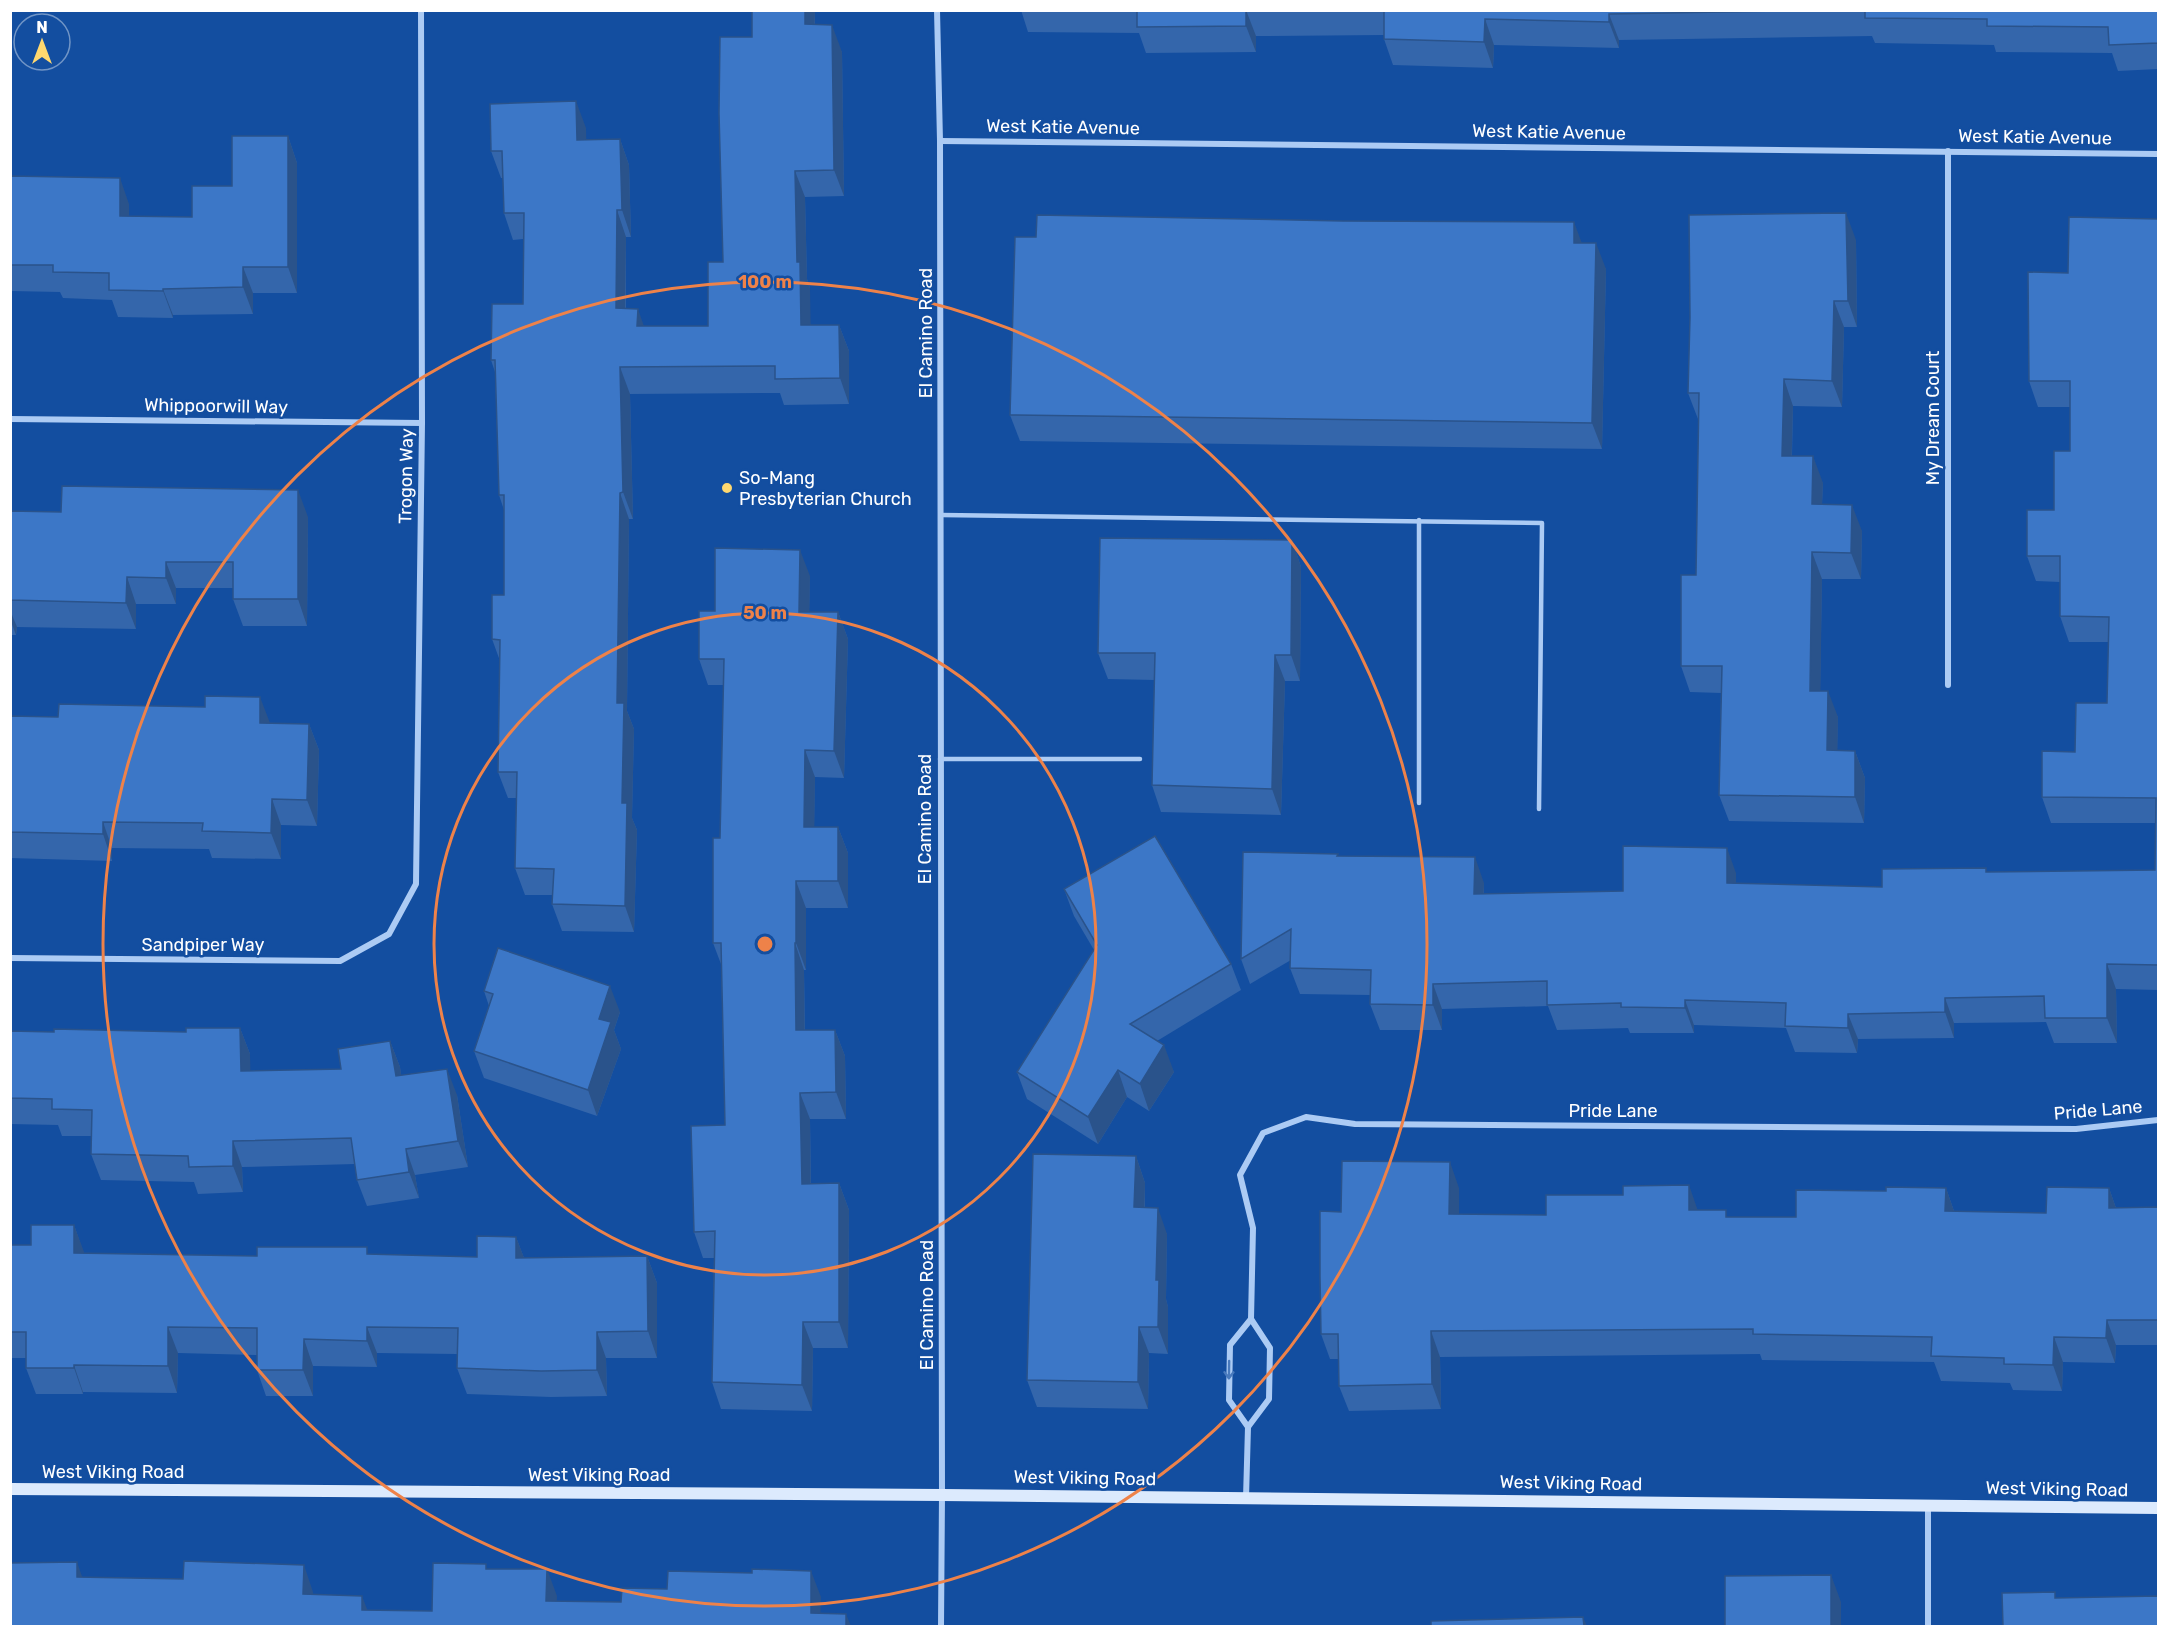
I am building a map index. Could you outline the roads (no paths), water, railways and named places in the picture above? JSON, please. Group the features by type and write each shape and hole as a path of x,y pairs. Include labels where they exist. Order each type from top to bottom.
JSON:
{"street":[{"name":"Trogon Way","path":"388,934 416,884 422,423 421,10"},
{"name":"El Camino Road","path":"937,10 940,141 941,515 941,1626"},
{"name":"West Katie Avenue","path":"940,141 2158,154"},
{"name":"My Dream Court","path":"1948,151 1948,685"},
{"name":"Whippoorwill Way","path":"10,419 422,423"},
{"name":"Sandpiper Way","path":"10,958 340,961 388,934"},
{"name":"Pride Lane","path":"1251,1319 1252,1228 1240,1175 1263,1133 1306,1117 1354,1124 2076,1129 2158,1120"},
{"path":"1246,1498 1248,1427 1269,1399 1270,1348 1251,1319 1230,1345 1229,1400 1248,1427"},
{"name":"West Viking Road","path":"10,1489 942,1495 2158,1508"},
{"path":"1928,1505 1928,1626"}],"lane":[{"path":"941,515 1542,523 1539,809"},
{"path":"1419,520 1419,803"},
{"path":"940,759 1140,759"}],"place":[{"name":"So-Mang Presbyterian Church","path":"727,488"}]}
